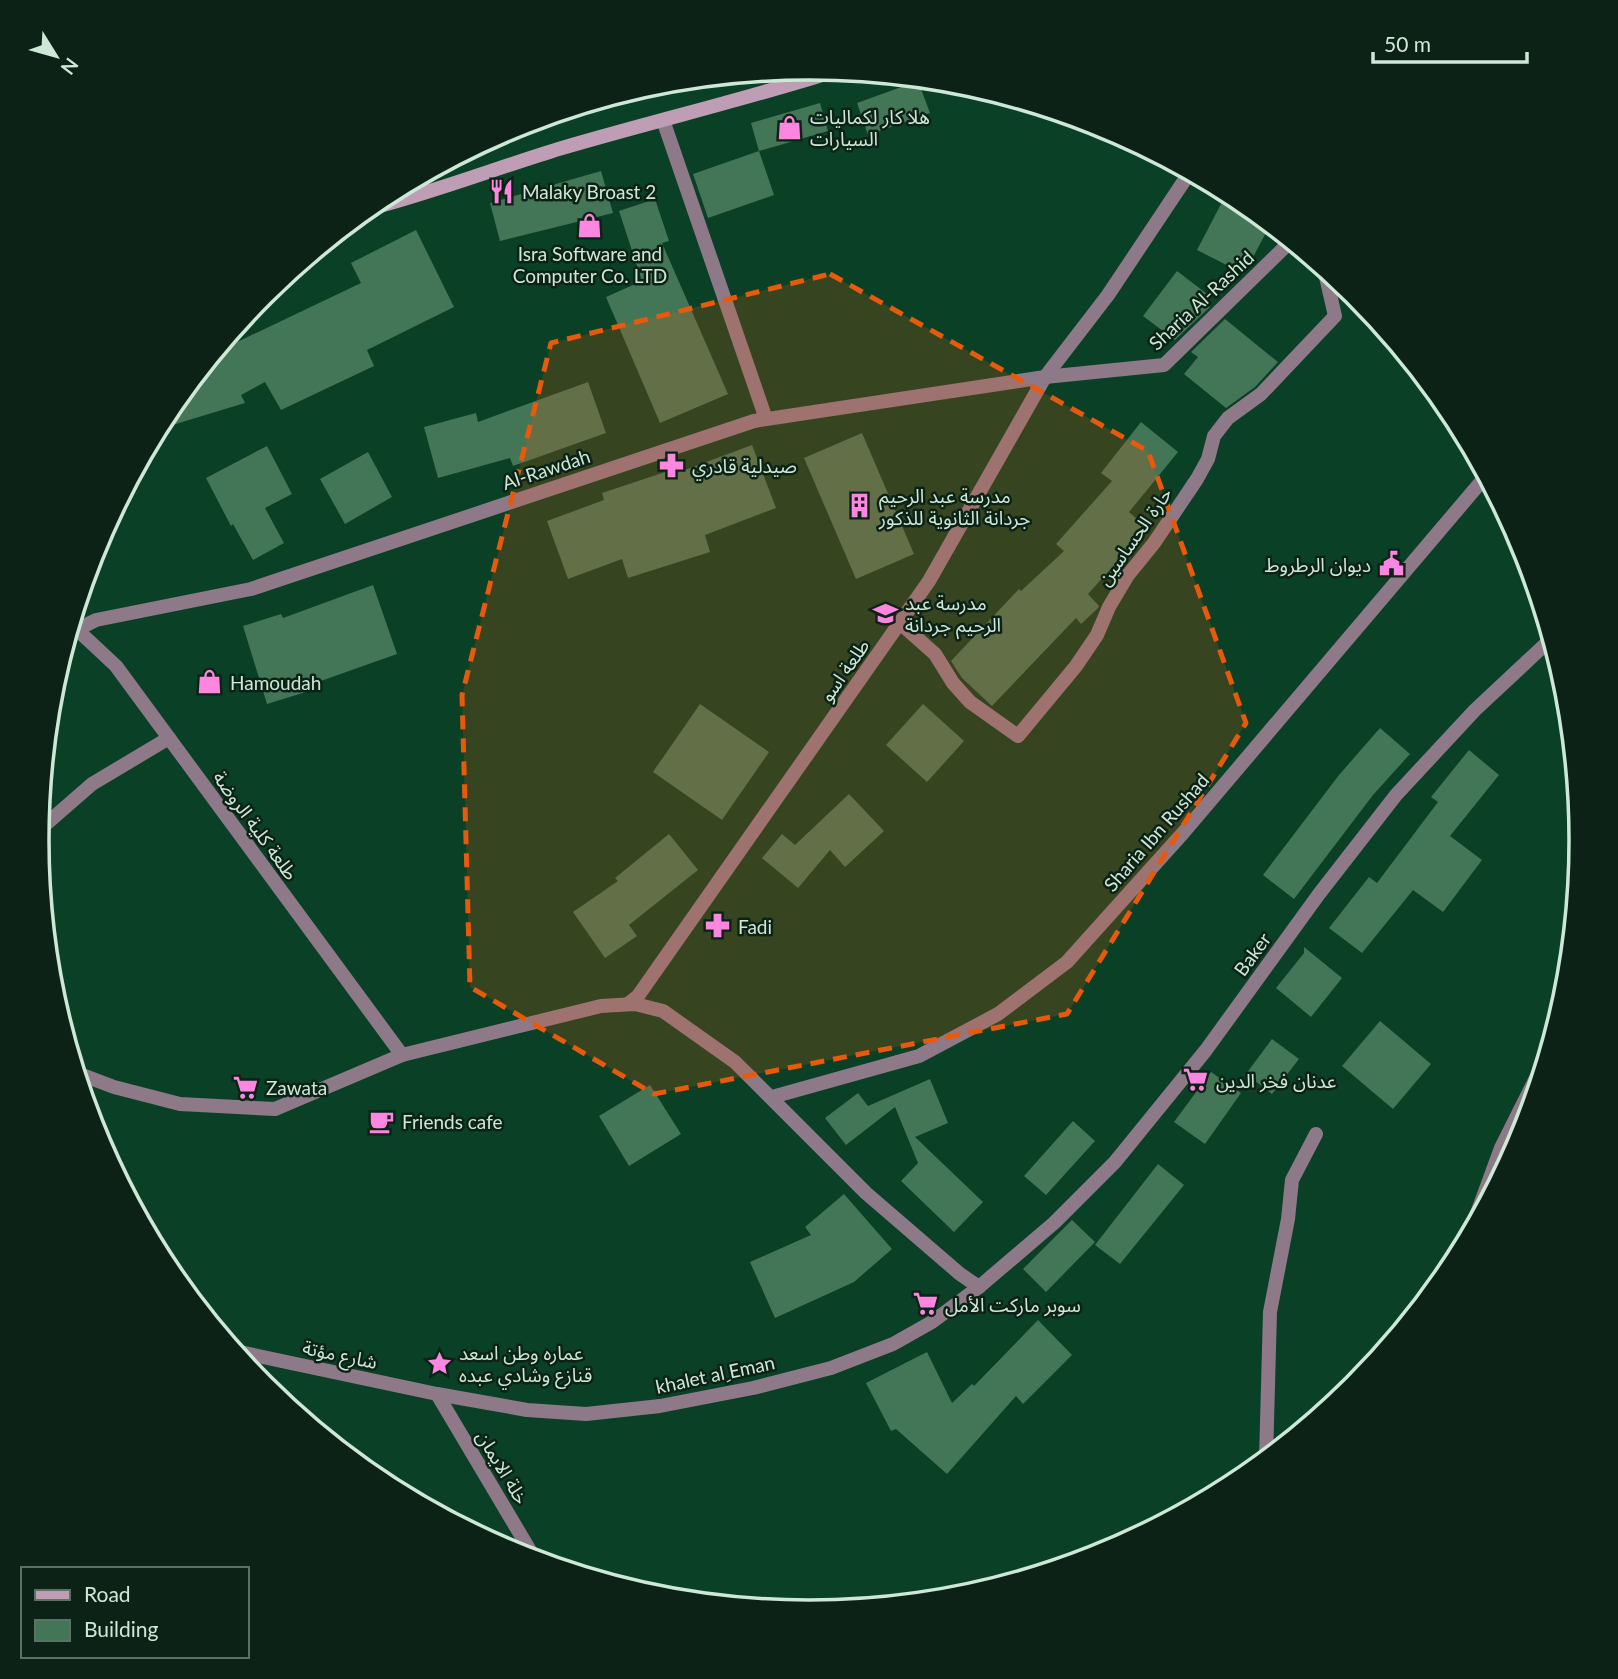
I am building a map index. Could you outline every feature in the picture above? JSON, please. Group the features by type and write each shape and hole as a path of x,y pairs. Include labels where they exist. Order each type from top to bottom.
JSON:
{"main road":[{"path":"397,202 562,149 806,80"}],"street":[{"path":"663,120 766,419"},
{"name":"طلعة اسو","path":"628,1004 646,985 929,581 1045,377 1108,295 1186,179"},
{"name":"Sharia Al-Rashid","path":"1045,377 1164,365 1285,247"},
{"name":"حارة الحساسين","path":"900,623 935,654 970,702 1018,736 1076,666 1097,635 1109,607 1128,575 1154,543 1197,479 1208,459 1214,436 1228,418 1261,394 1308,348 1335,316 1328,285"},
{"name":"Al-Rawdah","path":"80,626 96,620 251,589 754,421 1045,377"},
{"name":"Sharia Ibn Rushad","path":"772,1097 919,1056 998,1014 1068,962 1183,833 1480,483"},
{"name":"طلعة كلية الروضة","path":"78,634 116,666 401,1055"},
{"name":"Baker","path":"979,1287 1054,1223 1115,1162 1206,1050 1319,894 1396,795 1475,710 1544,646"},
{"path":"50,821 92,784 169,738"},
{"path":"87,1077 114,1087 180,1104 275,1109 401,1055 601,1006 648,1006 673,1016 735,1062 866,1193 960,1274 979,1287"},
{"path":"1490,1177 1515,1121"},
{"path":"1266,1446 1270,1312 1288,1219 1292,1180 1316,1134"},
{"name":"khalet al ِEman","path":"437,1394 527,1410 586,1414 660,1406 753,1388 831,1368 893,1344 932,1322 979,1287"},
{"name":"شارع مؤتة","path":"251,1355 437,1394"},
{"name":"خلة الايمان","path":"437,1394 527,1545"}],"highlighted area":[{"path":"830,274 1148,451 1246,723 1067,1014 654,1094 470,987 462,695 551,343"}],"building":[{"path":"908,86 921,88 930,113 868,135 857,103"},
{"name":"هلا كار لكماليات السيارات","path":"820,103 828,131 759,151 751,123"},
{"path":"759,151 774,195 708,218 693,174"},
{"path":"601,171 613,213 500,241 490,203"},
{"path":"655,199 669,241 662,243 728,394 660,423 606,297 642,281 619,211"},
{"path":"1221,204 1266,233 1244,274 1197,250"},
{"path":"416,230 454,307 367,350 374,366 281,410 265,382 241,395 245,403 172,425 233,344 361,283 351,263"},
{"path":"1177,271 1211,297 1206,303 1210,307 1175,340 1143,316"},
{"path":"1225,319 1278,362 1255,387 1226,408 1184,374 1198,357 1191,352"},
{"path":"588,382 606,433 513,466 510,458 438,478 424,427 476,413 478,422"},
{"path":"1141,422 1178,452 1129,512 1147,528 1088,594 1098,608 1081,624 1076,618 992,706 962,678 951,661 1019,589 1021,591 1064,551 1056,544 1112,481 1101,473"},
{"name":"مدرسة عبد الرحيم جردانة الثانوية للذكور","path":"862,433 914,554 856,579 804,458"},
{"path":"752,445 776,508 705,535 710,552 628,578 622,559 568,579 547,521 604,500 602,493 683,466 685,470"},
{"path":"267,446 292,494 265,508 284,543 253,560 233,524 231,526 206,478"},
{"path":"368,452 392,497 345,524 320,479"},
{"path":"373,585 397,654 304,687 306,692 267,704 243,626 281,614 283,618"},
{"path":"700,704 769,752 722,820 653,772"},
{"path":"923,704 964,741 927,782 886,745"},
{"path":"1380,728 1410,754 1373,795 1294,899 1263,875 1339,775"},
{"path":"1469,750 1499,775 1450,836 1482,860 1443,912 1413,890 1362,953 1329,928 1369,877 1377,883 1438,802 1431,797"},
{"path":"849,794 884,831 845,867 830,850 798,888 762,858 782,834 795,845"},
{"path":"669,834 698,870 629,925 637,936 605,958 573,912 618,881 615,878"},
{"path":"1304,947 1342,978 1311,1017 1276,988 1304,953"},
{"path":"1380,1021 1431,1064 1393,1109 1342,1066"},
{"path":"1272,1039 1299,1059 1272,1094 1246,1074"},
{"path":"1211,1072 1241,1093 1205,1144 1174,1122"},
{"path":"930,1079 948,1123 915,1137 983,1202 954,1232 901,1181 918,1163 895,1107 846,1145 825,1118 858,1093 868,1106"},
{"path":"650,1085 681,1134 629,1166 599,1116"},
{"path":"1073,1121 1095,1141 1046,1195 1024,1176"},
{"path":"1158,1164 1184,1185 1120,1264 1095,1245"},
{"path":"844,1194 892,1249 854,1282 775,1318 750,1262 811,1235 805,1227"},
{"path":"1072,1220 1095,1242 1046,1292 1023,1269"},
{"path":"1038,1320 1072,1355 1023,1404 1016,1396 947,1474 896,1429 891,1431 866,1383 927,1352 952,1403 972,1384 974,1386"}],"place":[{"name":"هلا كار لكماليات السيارات","path":"790,127"},
{"name":"Malaky Broast 2","path":"502,191"},
{"name":"Isra Software and Computer Co. LTD","path":"590,225"},
{"name":"صيدلية قادري","path":"672,465"},
{"name":"مدرسة عبد الرحيم جردانة الثانوية للذكور","path":"859,506"},
{"name":"ديوان الرطروط","path":"1391,564"},
{"name":"مدرسة عبد الرحيم جردانة","path":"885,613"},
{"name":"Hamoudah","path":"210,682"},
{"name":"Fadi","path":"718,926"},
{"name":"عدنان فخر الدين","path":"1196,1080"},
{"name":"Zawata","path":"246,1087"},
{"name":"Friends cafe","path":"382,1121"},
{"name":"سوبر ماركت الأمل","path":"925,1304"},
{"name":"عماره وطن اسعد قنازع وشادي عبده","path":"439,1363"}]}
